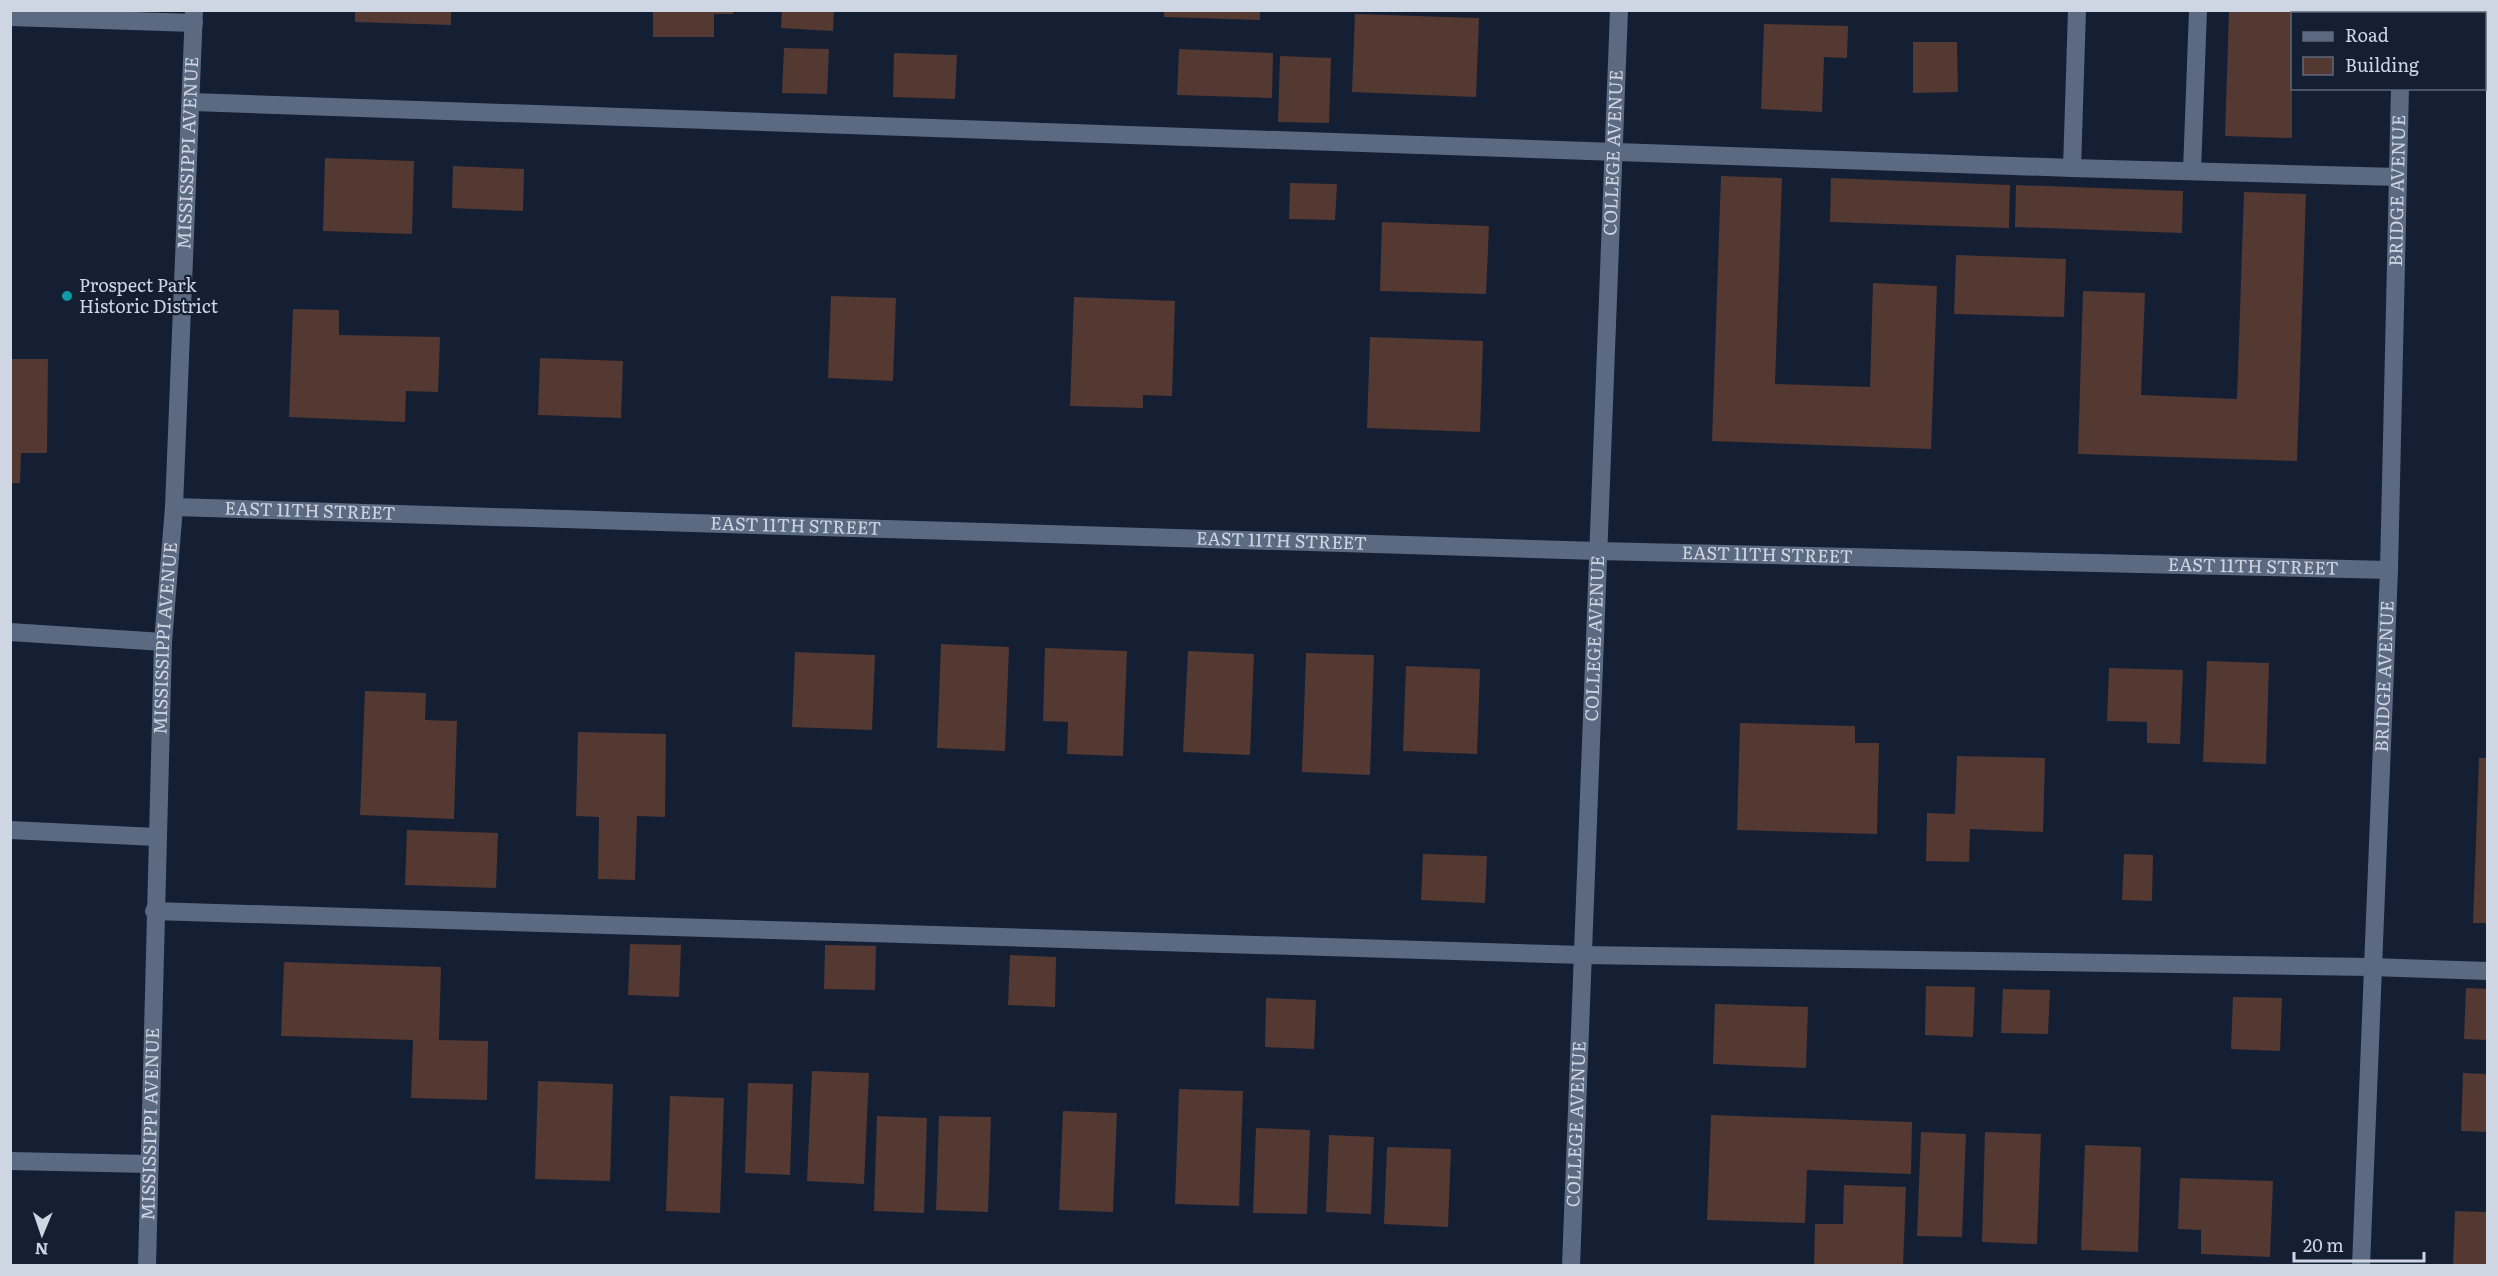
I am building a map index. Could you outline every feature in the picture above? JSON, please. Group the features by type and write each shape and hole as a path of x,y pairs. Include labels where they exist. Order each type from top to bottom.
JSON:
{"street":[{"name":"COLLEGE AVENUE","path":"1571,1266 1619,10"},
{"path":"2072,168 2077,10"},
{"path":"2192,171 2198,10"},
{"path":"10,17 194,17"},
{"name":"MISSISSIPPI AVENUE","path":"147,1266 154,911 163,642 174,507 194,17"},
{"name":"BRIDGE AVENUE","path":"2361,1266 2389,570 2400,90"},
{"path":"192,102 2072,168 2398,177"},
{"name":"EAST 11TH STREET","path":"174,507 1598,551 2389,570"},
{"path":"10,632 163,642"},
{"path":"10,830 156,837"},
{"path":"154,911 1583,955 2372,967 2487,971"},
{"path":"10,1161 149,1164"}],"building":[{"path":"355,10 451,10 451,25 355,22"},
{"path":"653,10 733,10 733,14 714,14 714,37 653,37"},
{"path":"782,10 834,10 833,31 781,28"},
{"path":"1164,10 1260,10 1260,20 1164,17"},
{"path":"2229,10 2296,10 2296,12 2291,12 2292,138 2225,136"},
{"path":"1355,14 1479,18 1476,97 1352,92"},
{"path":"1764,24 1848,26 1847,58 1824,57 1822,112 1761,109"},
{"path":"1913,42 1957,42 1958,92 1913,93"},
{"path":"784,48 829,49 827,94 782,93"},
{"path":"1179,49 1273,53 1272,98 1177,95"},
{"path":"894,53 957,55 955,99 893,97"},
{"path":"1280,56 1331,58 1329,123 1278,122"},
{"path":"325,158 414,161 412,234 323,231"},
{"path":"453,166 524,169 523,211 452,208"},
{"path":"1721,176 1782,178 1775,384 1870,387 1873,283 1937,286 1931,449 1712,441"},
{"path":"1831,178 2010,185 2009,228 1830,222"},
{"path":"1290,183 1337,184 1335,220 1289,219"},
{"path":"2016,185 2183,191 2182,233 2015,227"},
{"path":"2244,192 2306,194 2297,461 2078,454 2083,291 2145,293 2141,395 2237,399"},
{"path":"1382,222 1489,226 1486,294 1380,291"},
{"path":"1956,255 2066,259 2064,317 1954,314"},
{"path":"831,296 896,298 893,381 828,378"},
{"path":"1074,297 1175,301 1172,396 1143,395 1143,408 1070,406"},
{"path":"293,309 339,310 339,335 440,337 438,392 406,391 405,422 289,417"},
{"path":"1370,337 1483,341 1480,432 1367,428"},
{"path":"540,358 623,361 621,418 538,415"},
{"path":"10,359 48,359 47,453 21,453 20,483 10,483"},
{"path":"941,644 1009,647 1005,751 937,748"},
{"path":"1045,648 1127,651 1123,756 1067,754 1068,722 1043,721"},
{"path":"1188,651 1254,654 1250,755 1183,752"},
{"path":"795,652 875,655 872,730 792,727"},
{"path":"1306,653 1374,655 1370,775 1302,772"},
{"path":"2207,661 2269,663 2266,764 2203,762"},
{"path":"1406,666 1480,669 1477,754 1403,751"},
{"path":"2109,668 2183,670 2180,744 2147,743 2147,722 2107,721"},
{"path":"365,691 426,693 425,720 457,721 454,819 360,815"},
{"path":"1740,723 1855,726 1855,743 1879,743 1877,834 1737,830"},
{"path":"578,732 666,734 665,817 637,816 635,880 598,879 599,817 576,816"},
{"path":"1957,756 2045,758 2043,832 1970,829 1969,862 1926,861 1927,813 1955,814"},
{"path":"2479,758 2488,758 2488,923 2473,923"},
{"path":"407,830 498,833 496,888 405,885"},
{"path":"1423,854 1487,856 1485,903 1421,900"},
{"path":"2124,854 2153,855 2152,901 2122,900"},
{"path":"630,944 681,945 679,997 628,995"},
{"path":"825,945 876,946 875,990 824,989"},
{"path":"1010,955 1056,957 1055,1007 1008,1005"},
{"path":"284,962 441,967 439,1040 488,1041 487,1100 411,1098 413,1040 281,1036"},
{"path":"1926,986 1975,987 1973,1037 1925,1035"},
{"path":"2466,988 2488,989 2488,1040 2464,1039"},
{"path":"2003,989 2050,990 2048,1034 2001,1033"},
{"path":"2233,997 2282,998 2280,1051 2231,1049"},
{"path":"1266,998 1316,1000 1314,1049 1265,1047"},
{"path":"1715,1004 1808,1007 1806,1068 1713,1064"},
{"path":"812,1071 869,1073 864,1184 807,1181"},
{"path":"2463,1073 2488,1074 2488,1132 2461,1131"},
{"path":"538,1081 613,1084 610,1181 535,1179"},
{"path":"748,1083 793,1084 790,1175 745,1173"},
{"path":"1179,1089 1243,1091 1239,1206 1175,1204"},
{"path":"670,1096 724,1098 720,1213 666,1211"},
{"path":"1063,1111 1117,1113 1113,1212 1059,1210"},
{"path":"1711,1115 1912,1122 1911,1174 1807,1170 1805,1223 1707,1220"},
{"path":"877,1116 927,1118 924,1213 874,1211"},
{"path":"939,1116 991,1117 988,1212 936,1210"},
{"path":"1256,1128 1310,1130 1307,1214 1253,1213"},
{"path":"1921,1132 1966,1134 1962,1237 1917,1236"},
{"path":"1985,1132 2041,1134 2037,1244 1982,1242"},
{"path":"1329,1135 1374,1137 1371,1214 1326,1212"},
{"path":"2085,1145 2141,1147 2138,1252 2081,1250"},
{"path":"1387,1147 1451,1149 1448,1227 1384,1224"},
{"path":"2180,1178 2273,1181 2270,1257 2201,1254 2201,1230 2178,1229"},
{"path":"1844,1185 1906,1187 1903,1266 1814,1266 1815,1224 1843,1224"},
{"path":"2455,1211 2488,1212 2488,1266 2453,1266"}],"place":[{"name":"Prospect Park Historic District","path":"67,296"}]}
